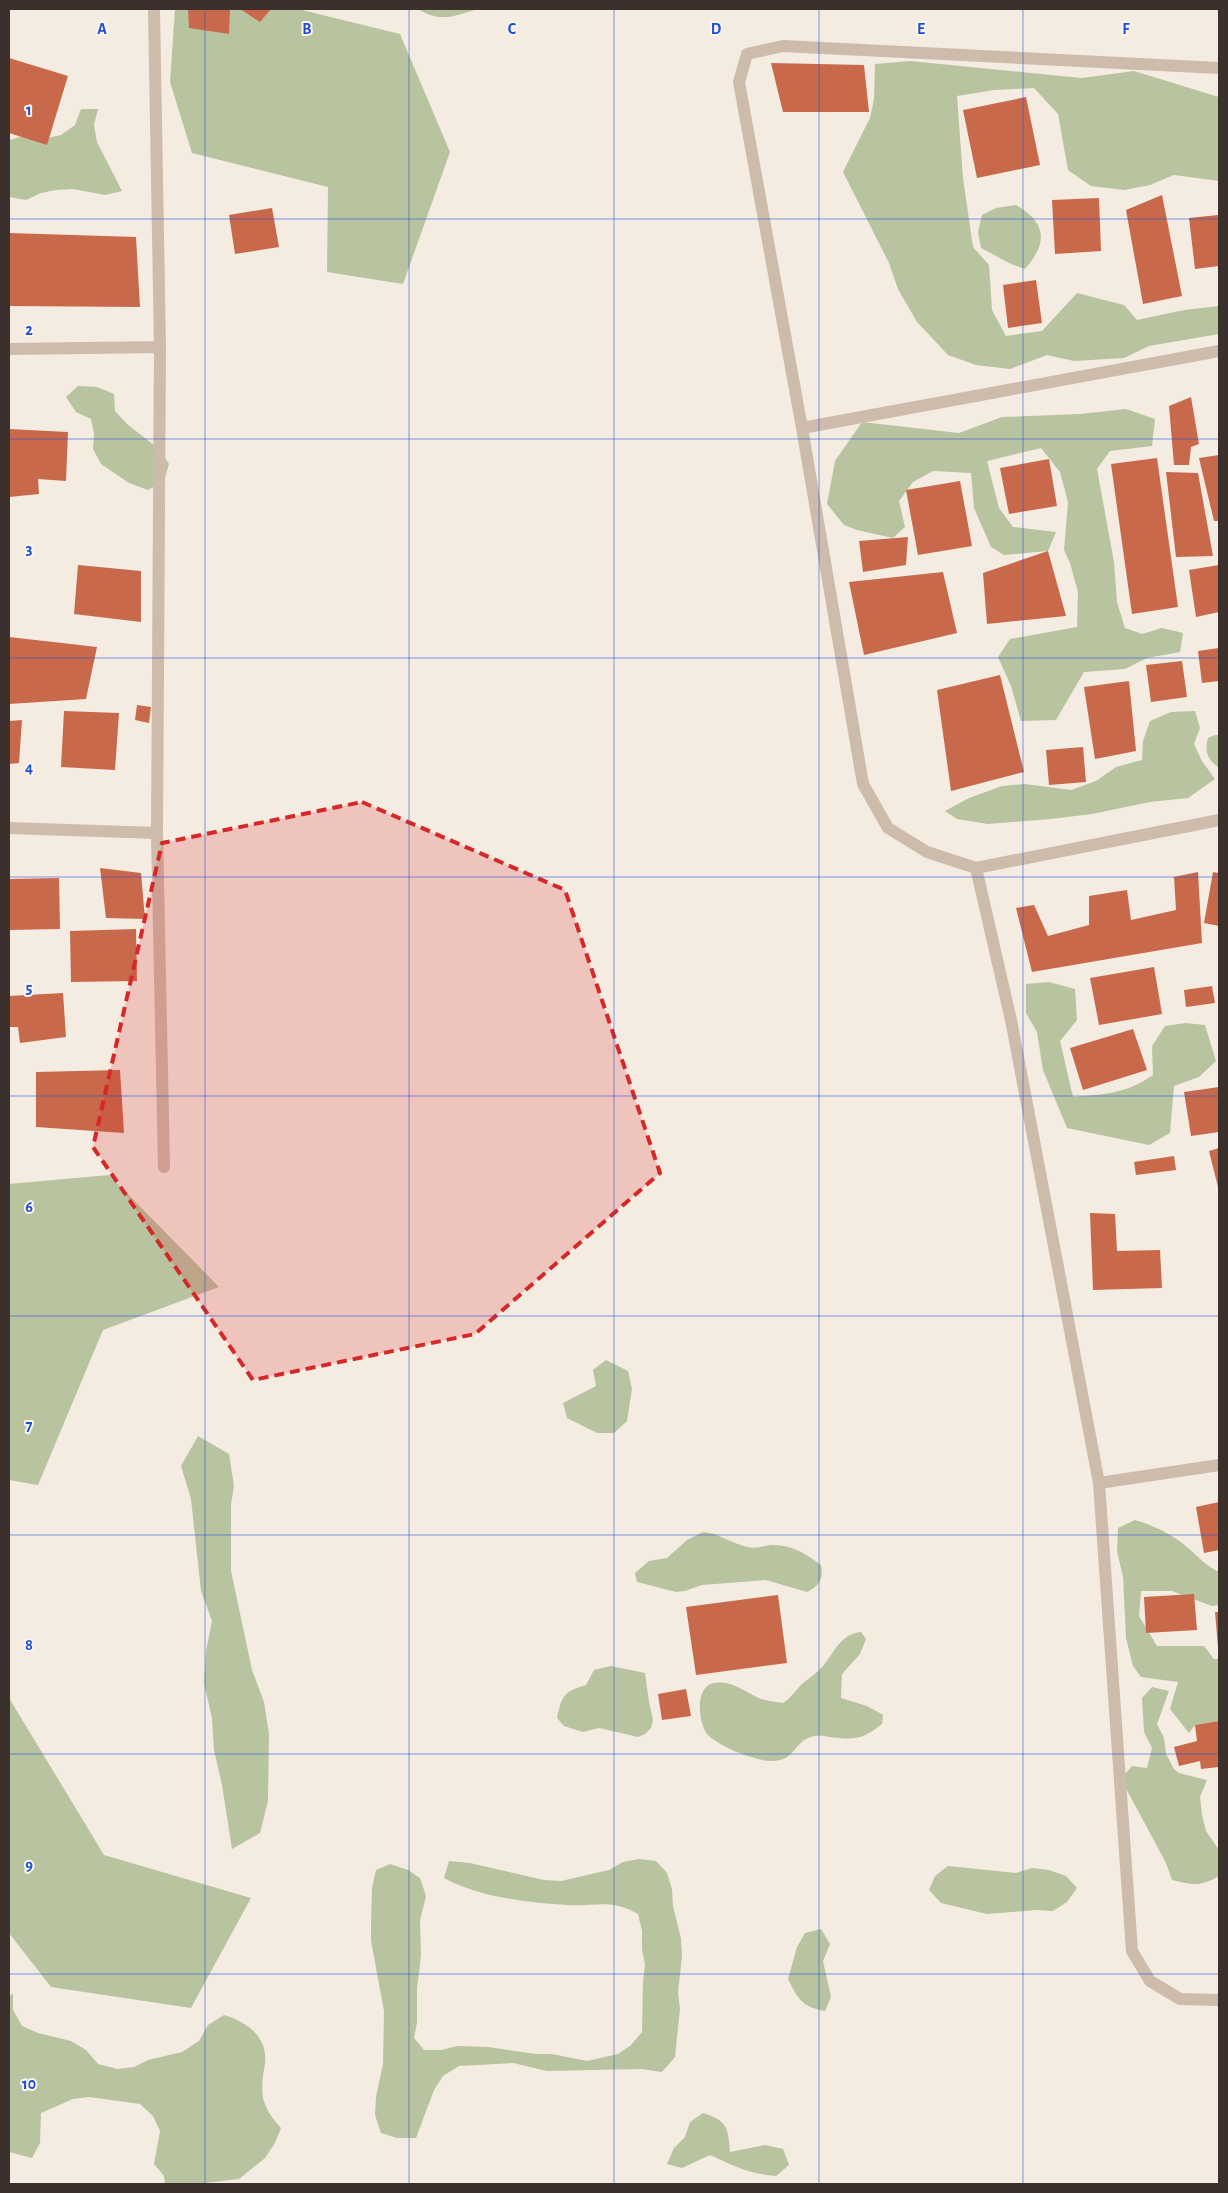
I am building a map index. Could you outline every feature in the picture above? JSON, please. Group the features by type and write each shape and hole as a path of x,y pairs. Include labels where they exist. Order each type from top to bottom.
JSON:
{"street":[{"path":"154,9 160,347 157,833 164,1168"},
{"path":"1219,68 783,46 747,54 738,82 802,428 863,784 888,828 927,852 976,868 1219,820"},
{"path":"9,349 160,347"},
{"path":"802,428 1219,351"},
{"path":"9,828 157,833"},
{"path":"976,868 1012,1020 1099,1483 1132,1951 1150,1981 1180,1999 1219,2000"},
{"path":"1099,1483 1219,1465"}],"highlighted area":[{"path":"362,802 565,890 660,1173 475,1334 253,1380 93,1147 162,843"}],"green space":[{"path":"175,9 298,9 400,34 450,152 403,284 327,272 328,187 192,153 170,82"},
{"path":"418,9 478,9 455,16 441,17 433,16"},
{"path":"910,61 1082,78 1134,71 1219,97 1219,181 1174,175 1150,185 1124,190 1091,186 1068,170 1058,114 1034,88 994,90 957,96 963,178 973,247 989,265 992,310 1006,336 1042,331 1077,293 1124,305 1137,320 1184,310 1219,306 1219,334 1149,346 1124,358 1074,361 1047,355 1010,369 976,365 948,355 917,322 898,289 889,263 843,172 870,118 874,99 875,64"},
{"path":"81,109 98,109 94,125 97,142 122,191 105,195 73,189 41,193 26,200 9,197 10,140 26,135 44,139 61,135 75,125"},
{"path":"1016,205 1034,219 1039,226 1041,234 1038,251 1025,269 1011,264 981,248 978,232 982,215 996,208"},
{"path":"78,386 97,387 114,394 115,411 127,424 159,449 169,464 164,481 148,490 129,483 101,464 93,449 94,434 91,419 76,412 66,397"},
{"path":"1126,409 1155,419 1152,446 1110,451 1097,469 1114,562 1117,602 1125,628 1142,634 1162,628 1183,633 1180,652 1147,658 1125,669 1084,672 1056,720 1021,721 1011,686 998,657 1010,639 1077,627 1078,592 1070,563 1064,550 1068,502 1060,472 1041,448 987,461 999,508 1013,527 1056,532 1048,551 1004,555 991,547 974,508 971,473 933,471 913,482 899,501 905,527 893,538 844,525 827,504 835,461 862,422 959,433 1002,417 1080,414"},
{"path":"1195,711 1200,728 1194,744 1202,761 1215,779 1188,798 1150,802 1092,814 988,824 957,819 945,811 969,798 1002,786 1025,784 1071,790 1096,781 1116,767 1142,760 1143,741 1150,721 1171,712"},
{"path":"1219,735 1219,768 1212,762 1207,751 1208,738"},
{"path":"1049,982 1075,989 1077,1020 1060,1041 1073,1097 1115,1092 1134,1086 1153,1075 1152,1046 1165,1026 1186,1023 1205,1025 1216,1061 1199,1077 1174,1086 1170,1133 1149,1145 1067,1128 1043,1070 1037,1032 1026,1013 1026,984"},
{"path":"109,1175 219,1287 103,1330 38,1485 9,1480 9,1184"},
{"path":"606,1360 628,1371 632,1389 627,1421 614,1433 597,1433 567,1418 563,1403 596,1386 593,1370"},
{"path":"198,1436 229,1454 234,1486 231,1505 231,1571 252,1670 264,1702 269,1734 268,1801 260,1833 232,1849 222,1785 214,1750 212,1718 204,1683 206,1651 212,1621 201,1591 191,1499 181,1466"},
{"path":"1135,1520 1156,1528 1182,1543 1206,1564 1219,1572 1219,1605 1212,1606 1172,1591 1141,1591 1139,1616 1157,1646 1204,1646 1214,1659 1219,1659 1219,1721 1195,1725 1189,1733 1170,1709 1178,1682 1141,1677 1133,1666 1126,1638 1123,1577 1117,1551 1118,1528"},
{"path":"703,1532 715,1534 736,1544 748,1547 757,1548 778,1545 792,1548 821,1565 822,1574 820,1582 807,1592 766,1580 702,1585 676,1592 637,1582 635,1573 649,1561 667,1558 687,1540"},
{"path":"861,1632 866,1639 860,1654 842,1674 841,1698 867,1706 883,1715 882,1724 875,1729 857,1738 811,1737 801,1742 791,1754 781,1760 774,1761 758,1759 739,1753 708,1735 702,1723 700,1706 701,1697 708,1685 727,1683 761,1699 783,1703 820,1669 843,1640 854,1633"},
{"path":"611,1666 645,1673 653,1720 651,1728 645,1734 638,1737 599,1728 583,1732 564,1726 557,1718 560,1705 565,1696 572,1690 586,1685 594,1670"},
{"path":"1152,1687 1169,1691 1157,1724 1164,1738 1166,1754 1174,1769 1179,1773 1207,1780 1200,1797 1202,1815 1206,1831 1219,1850 1219,1876 1207,1882 1191,1884 1172,1880 1166,1863 1121,1779 1132,1766 1147,1768 1152,1748 1144,1732 1142,1698"},
{"path":"9,1698 104,1855 251,1898 191,2008 51,1987 9,1933"},
{"path":"639,1859 656,1861 667,1873 672,1889 673,1906 681,1939 682,1956 678,1992 680,2009 675,2057 662,2072 641,2069 547,2071 513,2063 459,2066 443,2076 434,2090 416,2138 397,2138 381,2133 375,2115 376,2097 383,2064 384,2011 371,1941 372,1888 376,1870 390,1864 408,1870 420,1878 426,1896 420,1920 421,1955 417,1989 417,2023 414,2038 424,2050 441,2050 457,2046 488,2047 536,2054 552,2054 587,2061 618,2054 631,2045 642,2032 645,1965 642,1949 642,1931 638,1914 619,1906 603,1904 567,1905 504,1898 457,1885 444,1878 449,1861 470,1863 544,1880 561,1881 609,1870 623,1862"},
{"path":"948,1866 1016,1873 1032,1868 1049,1870 1066,1876 1077,1888 1067,1902 1053,1911 1036,1910 987,1914 941,1903 929,1890 935,1876"},
{"path":"821,1929 830,1944 823,1961 831,1997 825,2011 811,2007 802,2001 788,1979 797,1947 805,1933"},
{"path":"13,1993 13,2010 22,2026 38,2033 71,2041 86,2050 98,2064 117,2069 134,2067 148,2060 182,2052 199,2041 208,2025 224,2015 248,2026 259,2038 265,2054 262,2085 263,2098 270,2114 281,2128 275,2143 265,2158 239,2179 197,2184 165,2184 164,2176 154,2164 160,2131 153,2116 140,2104 89,2097 73,2099 41,2113 40,2143 32,2158 9,2152 9,1997"},
{"path":"703,2113 717,2119 725,2126 730,2152 765,2145 783,2149 789,2165 776,2176 734,2166 710,2155 682,2168 667,2164 674,2148 685,2137 690,2122"}],"building":[{"path":"188,9 230,9 229,34 189,28"},
{"path":"240,9 271,9 260,22"},
{"path":"9,58 68,76 47,145 9,133"},
{"path":"771,63 864,65 869,112 783,112"},
{"path":"1026,97 1040,165 977,178 963,110"},
{"path":"1162,195 1182,296 1143,304 1126,210"},
{"path":"1099,198 1101,251 1055,254 1052,200"},
{"path":"272,208 279,247 235,254 229,215"},
{"path":"1218,215 1219,266 1195,269 1189,218"},
{"path":"9,233 136,237 140,307 9,306"},
{"path":"1036,280 1042,323 1008,328 1003,285"},
{"path":"1191,397 1199,444 1191,447 1189,465 1174,465 1169,406"},
{"path":"9,429 68,432 66,481 38,479 39,494 9,497"},
{"path":"1219,455 1219,521 1214,521 1199,458"},
{"path":"1157,458 1178,607 1132,614 1111,464"},
{"path":"1049,459 1057,506 1009,514 1000,468"},
{"path":"1166,472 1198,473 1213,556 1176,557"},
{"path":"960,481 972,546 918,555 906,490"},
{"path":"908,537 906,565 863,572 859,541"},
{"path":"1048,551 1066,616 987,624 983,573"},
{"path":"78,565 141,571 141,622 74,614"},
{"path":"1219,565 1219,612 1196,617 1189,570"},
{"path":"943,572 957,633 864,655 849,582"},
{"path":"9,637 97,647 86,699 9,704"},
{"path":"1219,648 1219,681 1202,683 1198,651"},
{"path":"1182,661 1187,697 1151,702 1146,665"},
{"path":"1000,675 1024,772 951,791 937,690"},
{"path":"1129,681 1136,751 1095,759 1084,687"},
{"path":"137,705 151,707 149,723 135,720"},
{"path":"64,711 119,713 115,770 61,767"},
{"path":"22,720 19,763 9,764 9,721"},
{"path":"1083,747 1086,782 1049,785 1046,750"},
{"path":"100,868 141,873 145,919 106,918"},
{"path":"1198,872 1202,943 1032,972 1016,908 1034,905 1048,936 1089,925 1089,896 1127,890 1131,920 1176,910 1174,877"},
{"path":"1213,872 1219,873 1219,926 1204,923"},
{"path":"59,878 60,929 9,930 9,879"},
{"path":"136,929 137,981 71,982 70,931"},
{"path":"1154,967 1162,1014 1099,1025 1090,978"},
{"path":"1212,986 1215,1003 1186,1007 1184,990"},
{"path":"63,993 66,1037 20,1043 18,1027 9,1027 9,996"},
{"path":"1133,1029 1147,1070 1083,1090 1070,1048"},
{"path":"120,1070 124,1133 36,1127 36,1072"},
{"path":"1219,1087 1219,1132 1191,1136 1184,1092"},
{"path":"1219,1148 1219,1191 1209,1151"},
{"path":"1174,1156 1176,1170 1136,1175 1134,1162"},
{"path":"1090,1213 1115,1214 1117,1251 1160,1250 1162,1288 1093,1290"},
{"path":"1219,1502 1219,1550 1204,1553 1196,1507"},
{"path":"1194,1594 1197,1630 1146,1633 1144,1597"},
{"path":"778,1595 787,1663 696,1675 686,1607"},
{"path":"1215,1612 1219,1612 1219,1647 1218,1647"},
{"path":"686,1689 691,1716 662,1720 658,1694"},
{"path":"1219,1721 1219,1767 1201,1769 1200,1761 1179,1766 1174,1747 1197,1741 1195,1725"}]}
